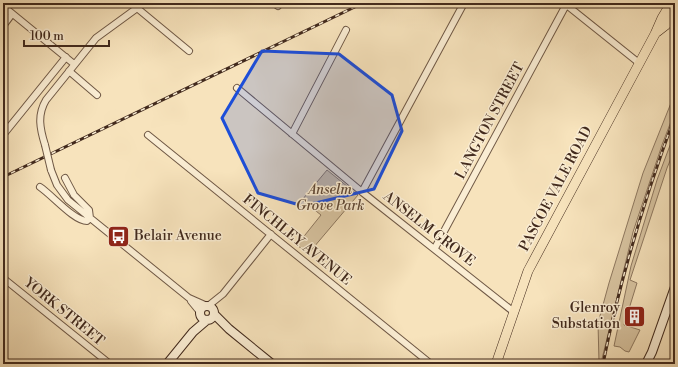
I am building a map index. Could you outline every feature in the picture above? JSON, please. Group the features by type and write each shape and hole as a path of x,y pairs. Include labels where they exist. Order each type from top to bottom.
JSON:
{"main road":[{"name":"PASCOE VALE ROAD","path":"496,364 531,266 655,34 662,18 672,3"},
{"name":"PASCOE VALE ROAD","path":"655,34 666,24 675,12"}],"street":[{"path":"144,3 96,38 68,71 41,108 40,124 51,170 57,185 64,196 189,298 207,315 229,329 272,364"},
{"path":"362,192 464,3"},
{"path":"565,4 639,64"},
{"name":"LANGTON STREET","path":"435,248 565,4"},
{"path":"3,6 74,64"},
{"path":"137,8 189,51"},
{"path":"3,26 12,14"},
{"path":"292,134 346,30"},
{"path":"3,135 66,57"},
{"path":"68,71 98,95"},
{"name":"ANSELM GROVE","path":"237,88 362,192 515,311"},
{"name":"FINCHLEY AVENUE","path":"148,135 431,364"},
{"path":"65,178 74,196 88,210 90,218"},
{"path":"40,187 81,219 86,221 90,218"},
{"path":"167,364 271,234"},
{"name":"YORK STREET","path":"3,278 110,364"},
{"path":"646,364 652,352 675,287"},
{"path":"207,315 202,308 208,306 222,294"},
{"path":"189,298 208,306"}],"highlighted area":[{"path":"262,51 339,54 392,95 402,131 374,189 303,206 258,193 222,118"}],"green space":[{"path":"675,93 675,111 633,232 601,363 599,362 598,323 643,173"},
{"path":"675,132 675,149 667,168 630,280 637,283 624,325 640,330 629,352 620,347 614,346 631,266 657,180"},
{"name":"Anselm Grove Park","path":"327,170 358,195 308,254 297,245 321,215 302,200"}],"railway":[{"path":"3,177 363,3"},
{"path":"603,364 617,301 634,238 653,177 675,116"}],"place":[{"name":"Belair Avenue","path":"118,236"},
{"name":"Glenroy Substation","path":"635,316"}]}
